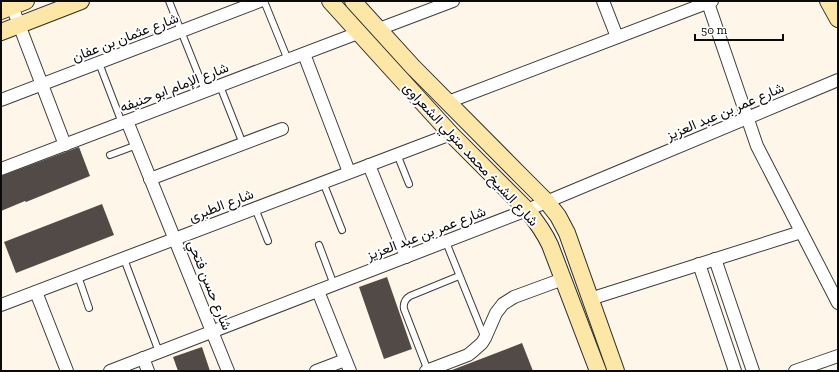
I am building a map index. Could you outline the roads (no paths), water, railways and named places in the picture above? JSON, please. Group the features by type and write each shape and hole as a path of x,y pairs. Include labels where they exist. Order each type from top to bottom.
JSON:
{"street":[{"path":"1,32 81,1"},
{"name":"شارع عثمان بن عفان","path":"1,100 260,1"},
{"name":"شارع الشيخ محمد متولي الشعراوى","path":"330,1 451,134 527,210 540,227 563,279 598,371"},
{"name":"شارع الشيخ محمد متولي الشعراوى","path":"353,1 413,67 547,202 558,216 567,233 616,371"},
{"path":"378,30 454,1"},
{"path":"603,1 617,38"},
{"path":"828,1 838,19"},
{"path":"448,102 710,2 757,146 838,303"},
{"path":"12,5 65,145"},
{"name":"شارع الإمام ابو حنيفه","path":"1,169 358,33"},
{"path":"304,54 349,172"},
{"name":"شارع عمر بن عبد العزيز","path":"110,371 527,210 838,80"},
{"name":"شارع حسن فتحي","path":"125,122 137,145 228,371"},
{"path":"150,179 282,129"},
{"name":"شارع الطبرى","path":"1,305 451,134"},
{"path":"369,165 406,257"},
{"path":"590,299 801,232"},
{"path":"715,259 753,371"},
{"path":"699,264 735,371"},
{"path":"427,371 468,354 478,347 485,338 499,308 508,300 563,279"},
{"path":"316,371 348,365 318,291"},
{"path":"36,292 66,371"},
{"path":"795,371 838,356"},
{"path":"143,358 148,371"}],"lane":[{"path":"169,1 205,92"},
{"path":"264,1 288,60"},
{"path":"99,63 125,122"},
{"path":"220,86 243,144"},
{"path":"110,155 137,145"},
{"path":"397,154 409,184"},
{"path":"323,182 342,230"},
{"path":"255,208 268,241"},
{"path":"446,242 485,338"},
{"path":"319,245 334,285"},
{"path":"124,258 159,352"},
{"path":"78,276 90,308"},
{"path":"427,371 404,308 405,301 410,296 460,276"}]}
